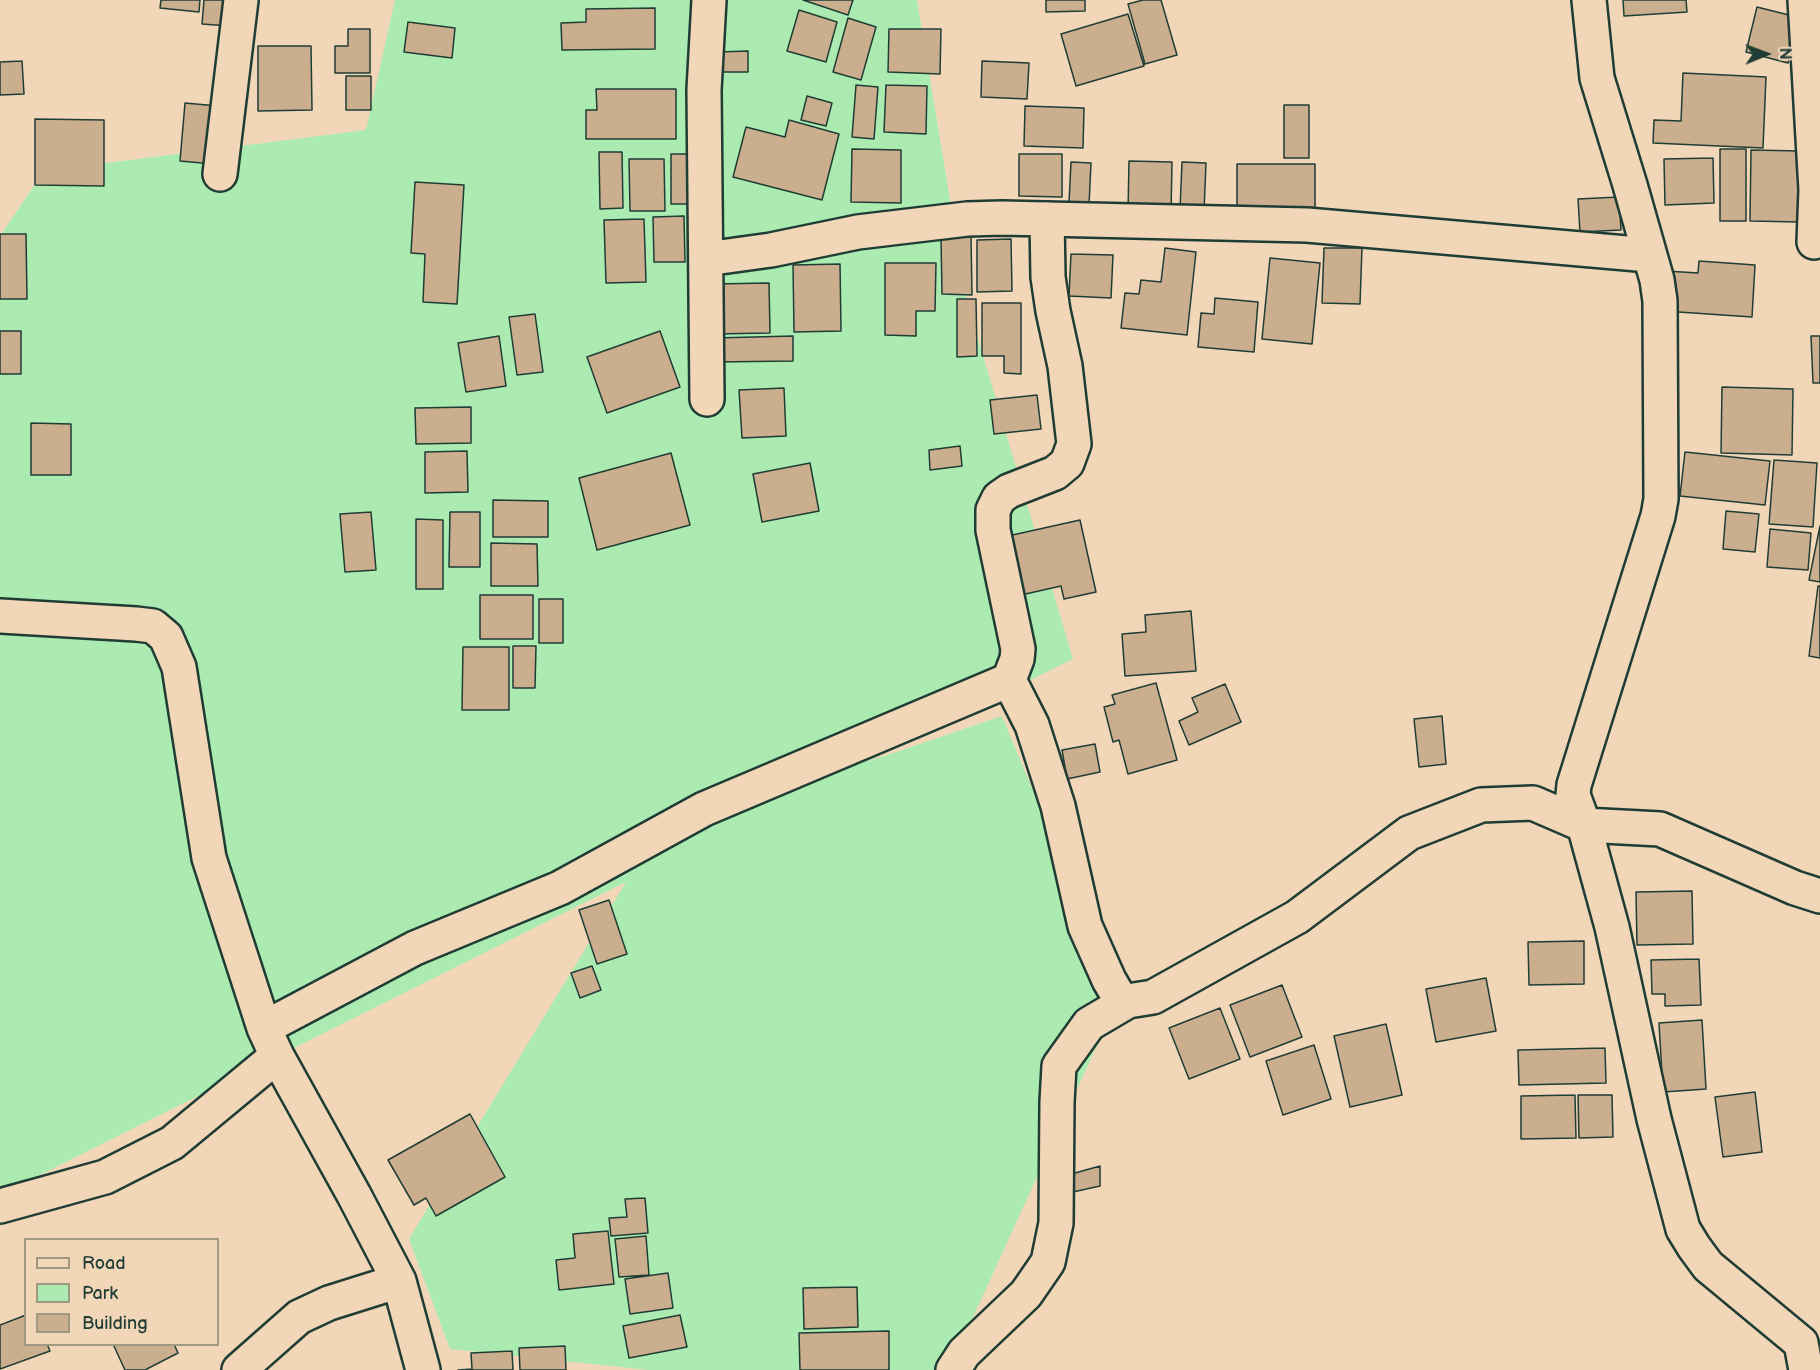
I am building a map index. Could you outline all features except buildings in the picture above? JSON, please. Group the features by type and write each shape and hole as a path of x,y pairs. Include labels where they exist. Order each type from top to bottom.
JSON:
{"street":[{"path":"220,174 241,0"},
{"path":"707,399 704,90 709,0"},
{"path":"1589,0 1597,78 1630,185 1660,301 1661,499 1658,516 1574,785 1573,795 1584,825 1612,927 1654,1119 1683,1229 1708,1266 1801,1343 1806,1370"},
{"path":"1810,8 1816,190 1814,242"},
{"path":"706,259 771,250 858,232 967,219 1307,225 1649,255"},
{"path":"0,1206 105,1177 172,1143 271,1042 415,948 560,888 704,809 1009,680 1017,659 1018,649 993,530 993,510 999,498 1009,491 1055,473 1067,464 1074,444 1065,366 1048,278 1047,219"},
{"path":"0,616 153,626 166,637 179,667 209,858 271,1042 399,1281 423,1370"},
{"path":"1009,680 1032,725 1058,806 1085,926 1108,980 1119,997 1128,1001"},
{"path":"953,1370 964,1353 1026,1294 1048,1262 1056,1223 1059,1066 1089,1024 1128,1001 1153,997 1297,917 1409,833 1481,805 1533,803 1584,825 1660,829 1795,888 1820,896"},
{"path":"239,1370 299,1317 329,1303 399,1281"}],"green space":[{"path":"395,0 917,0 967,302 1073,659 867,762 1002,716 1119,997 949,1370 649,1370 450,1349 409,1239 626,882 0,1195 0,236 44,171 366,130"}]}
